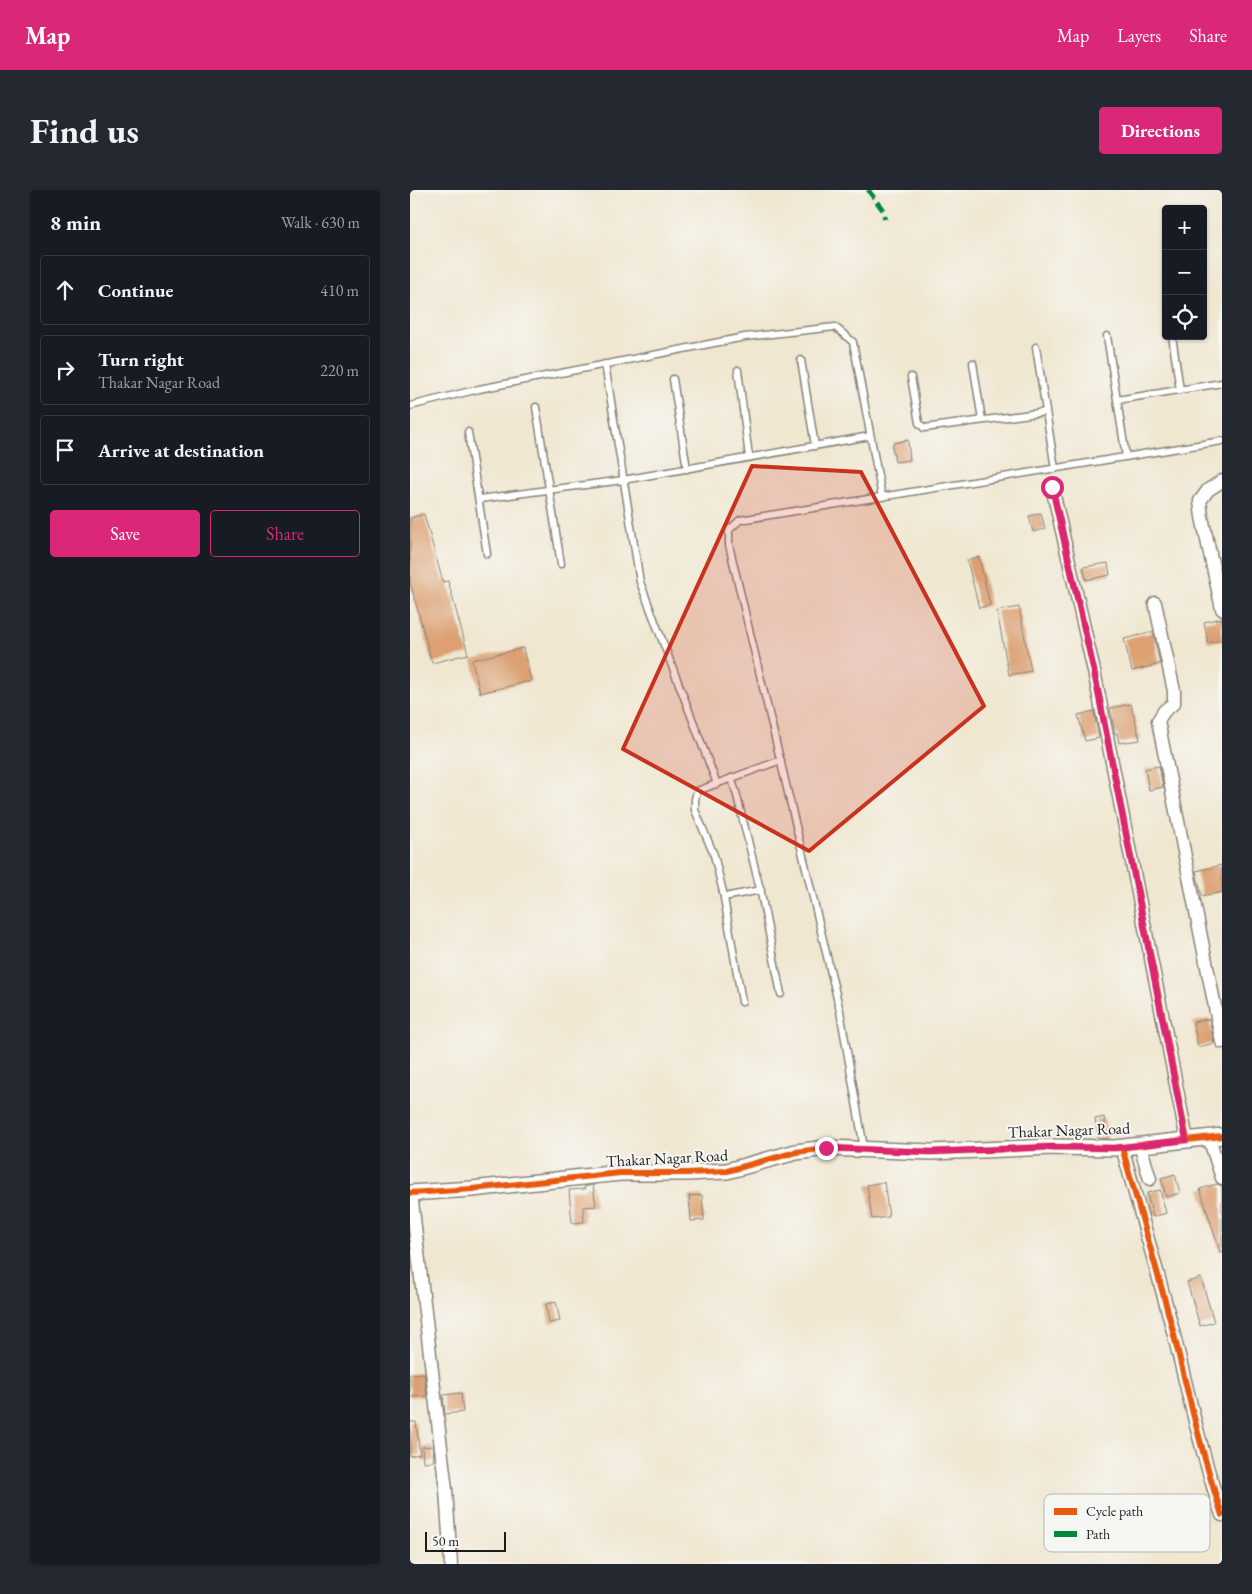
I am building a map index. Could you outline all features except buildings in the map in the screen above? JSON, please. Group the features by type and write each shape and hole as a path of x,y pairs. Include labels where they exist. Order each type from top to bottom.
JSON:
{"street":[{"path":"1222,481 1208,490 1200,501 1222,609"},
{"path":"1052,487 1094,671 1186,1140"},
{"path":"1155,604 1174,690 1174,703 1164,711 1158,721 1222,1042"},
{"path":"1216,1137 1222,1178"},
{"name":"Thakar Nagar Road","path":"411,1192 472,1189 620,1173 727,1171 796,1152 826,1148 931,1152 1052,1147 1122,1147 1216,1137"},
{"path":"1140,1145 1150,1179"},
{"path":"1122,1147 1222,1515"},
{"path":"411,1192 446,1490 451,1564"}],"lane":[{"path":"410,406 479,389 745,337 835,327 852,342 882,497"},
{"path":"1107,336 1126,457"},
{"path":"1173,340 1180,390"},
{"path":"1036,348 1055,469"},
{"path":"801,360 815,446"},
{"path":"973,363 982,420"},
{"path":"605,364 640,582 717,784"},
{"path":"738,370 749,457"},
{"path":"911,377 919,423 924,428 1046,412"},
{"path":"673,379 687,469"},
{"path":"1117,400 1222,383"},
{"path":"536,407 561,564"},
{"path":"468,432 480,499 487,554"},
{"path":"480,499 623,480 870,436"},
{"path":"864,1149 840,1011 729,545 729,530 740,520 1222,441"},
{"path":"742,1002 724,897 714,855 695,810 694,799 697,791 780,760"},
{"path":"731,778 761,890 781,994"},
{"path":"724,897 761,890"}],"highlighted area":[{"path":"752,466 861,472 984,706 809,851 623,749"}],"marked path":[{"path":"868,190 883,210 885,219"}],"cycle path":[{"path":"1052,487 1094,671 1187,1140"},
{"path":"410,1193 472,1189 620,1173 727,1171 796,1152 826,1148 931,1152 1052,1147 1115,1148 1222,1136"},
{"path":"1122,1147 1222,1515"}],"route":[{"path":"826,1148 931,1152 1052,1147 1114,1148 1186,1140 1094,671 1052,487"}]}
